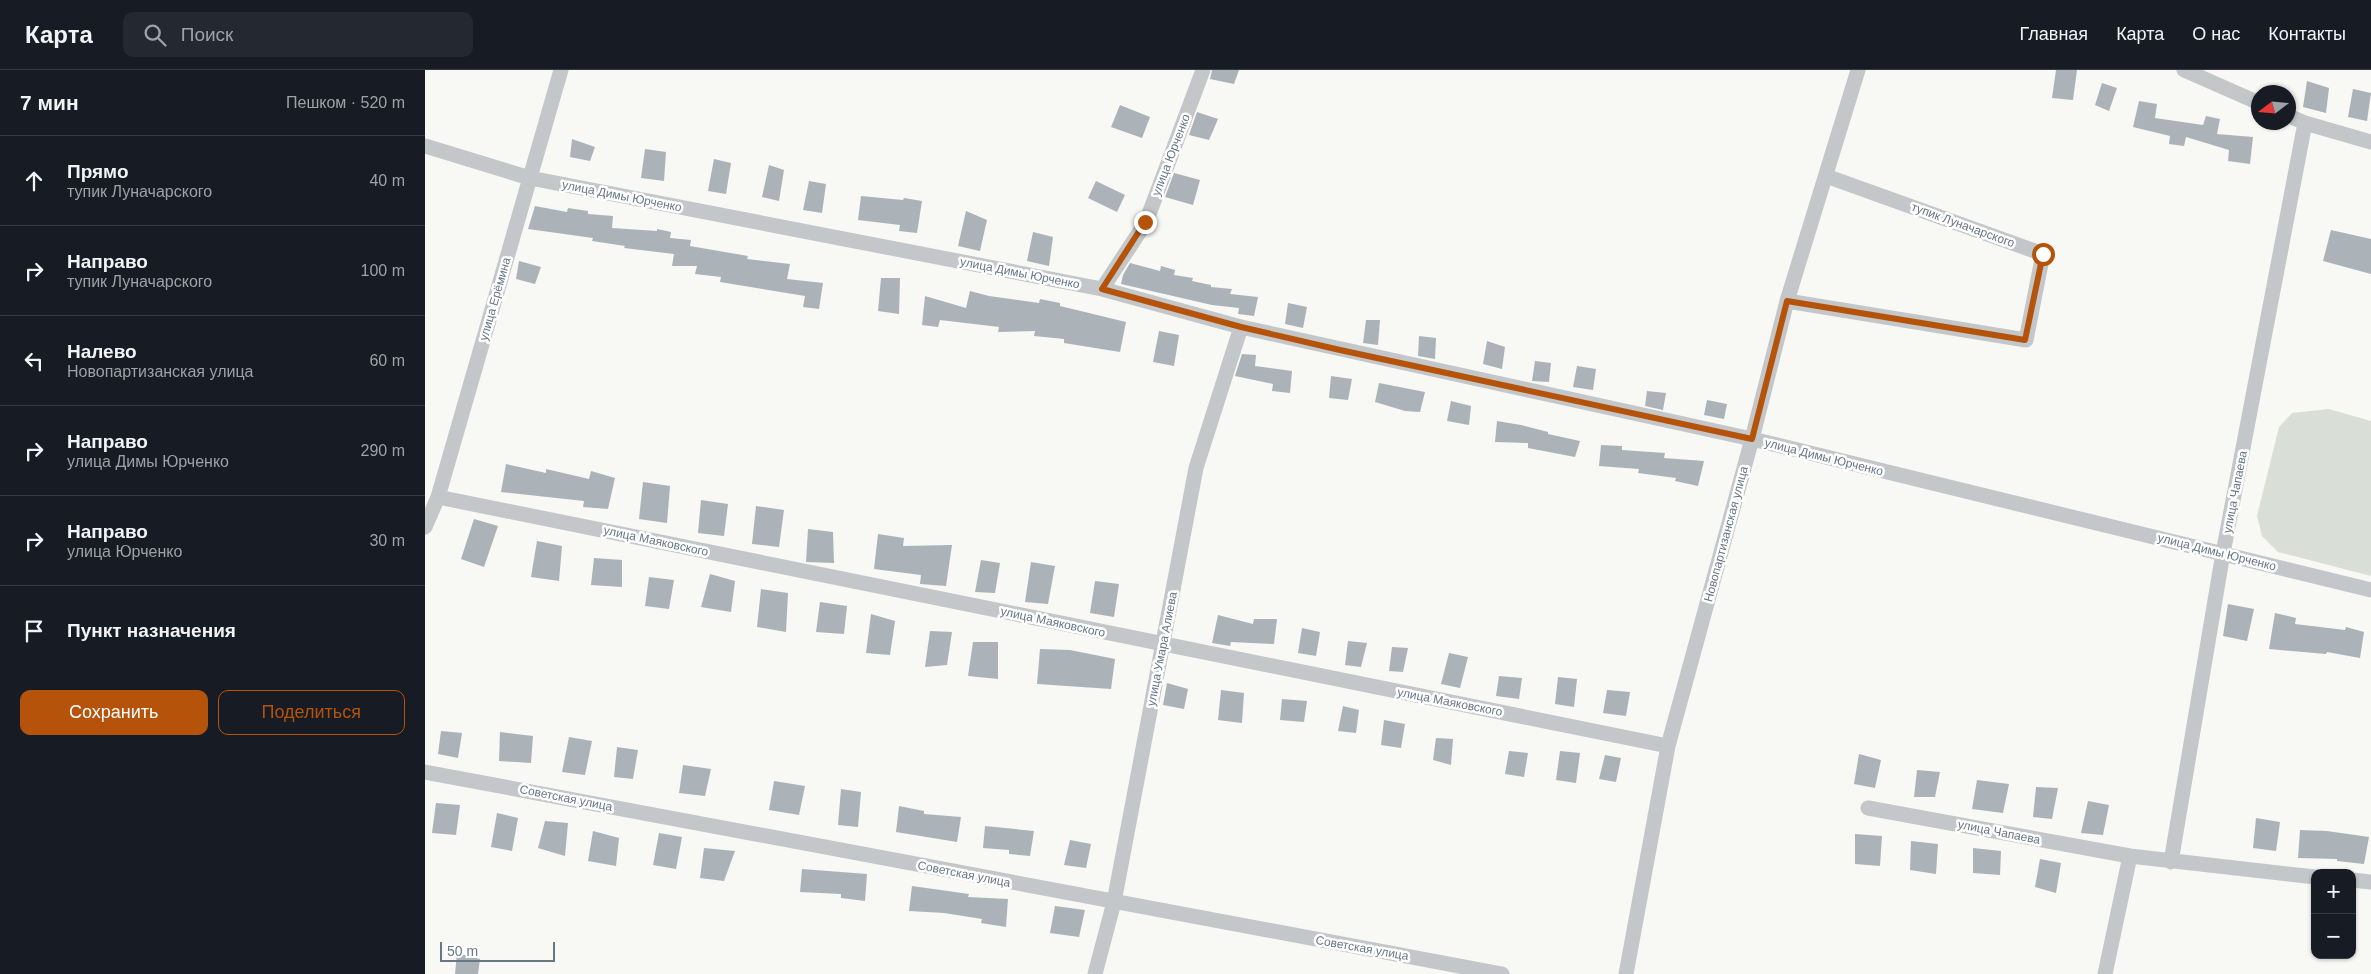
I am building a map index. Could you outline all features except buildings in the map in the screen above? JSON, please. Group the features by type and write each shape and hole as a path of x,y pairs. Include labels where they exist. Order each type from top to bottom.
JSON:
{"street":[{"name":"улица Ерёмина","path":"425,527 438,497 561,70"},
{"name":"улица Юрченко","path":"1102,289 1145,222 1203,70"},
{"name":"Новопартизанская улица","path":"1626,974 1668,746 1752,439 1787,301 1858,70"},
{"path":"2185,70 2251,99"},
{"path":"2296,119 2371,142"},
{"name":"улица Чапаева","path":"2171,862 2223,553 2305,123"},
{"name":"улица Димы Юрченко","path":"425,146 530,178 1102,289 1241,327 1752,439 2371,590"},
{"name":"тупик Луначарского","path":"1787,301 2025,340 2043,254 1826,176"},
{"name":"улица Умара Алиева","path":"1095,974 1114,902 1196,468 1241,327"},
{"name":"улица Маяковского","path":"438,497 1668,746"},
{"name":"Советская улица","path":"425,772 1502,974"},
{"name":"улица Чапаева","path":"1868,808 2130,856 2311,877"},
{"path":"2105,974 2130,856"},
{"path":"2356,880 2371,882"}],"shaded area":[{"path":"2329,409 2371,421 2371,576 2278,552 2262,536 2257,516 2279,427 2292,413"}],"route":[{"path":"1145,222 1102,289 1241,327 1340,350 1752,439 1787,301 2025,340 2043,254"}]}
